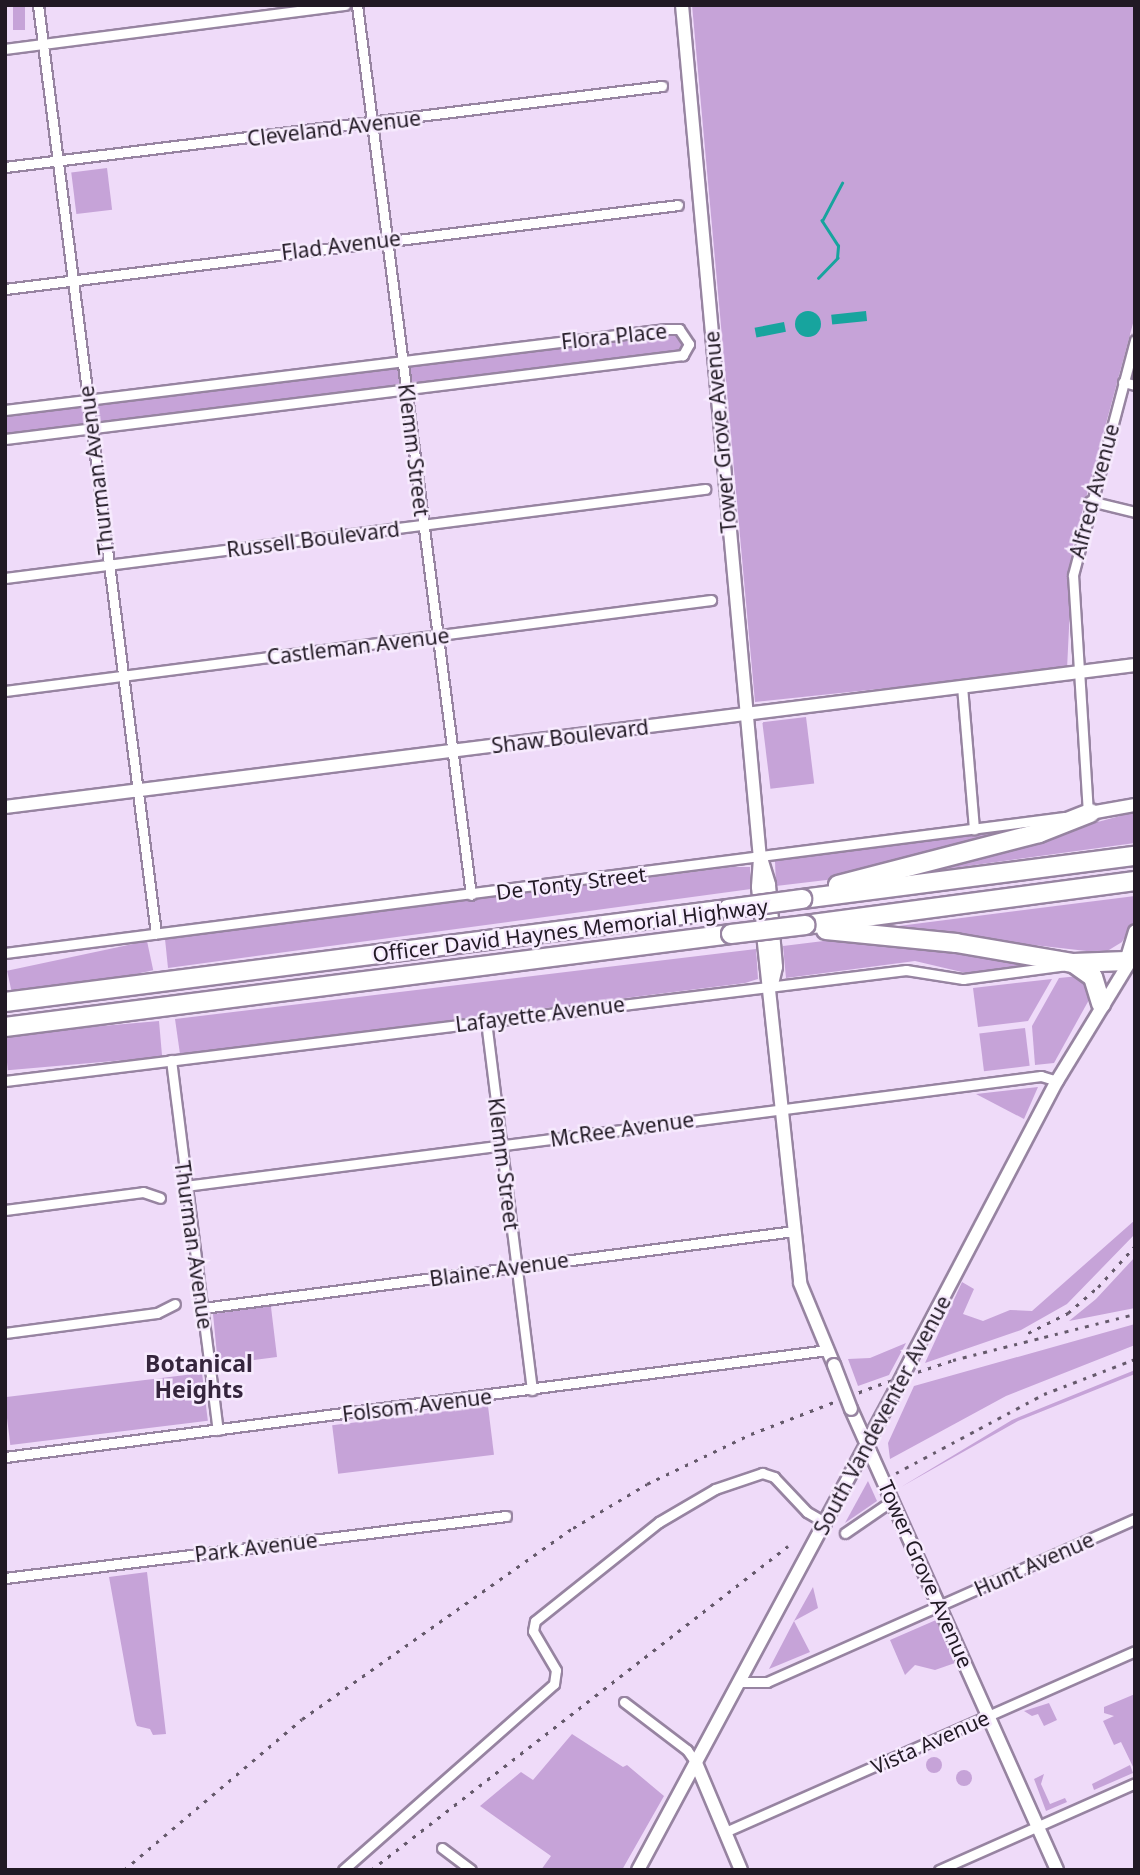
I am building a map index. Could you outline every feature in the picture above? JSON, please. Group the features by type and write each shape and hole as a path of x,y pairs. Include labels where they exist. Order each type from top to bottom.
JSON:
{"highway":[{"path":"802,899 836,886 1039,833 1090,813"},
{"name":"Officer David Haynes Memorial Highway","path":"5,1002 1135,856"},
{"name":"Officer David Haynes Memorial Highway","path":"5,1027 1135,881"},
{"path":"805,925 1073,963 1132,960"},
{"path":"1073,963 1093,977 1101,1004"}],"street":[{"name":"Thurman Avenue","path":"38,5 156,934"},
{"path":"5,49 345,5"},
{"name":"Klemm Street","path":"357,5 375,124 387,238 471,895"},
{"name":"Tower Grove Avenue","path":"682,5 760,858 758,887 772,985 794,1231 802,1290 851,1409 1057,1870"},
{"name":"Cleveland Avenue","path":"5,167 375,124 662,86"},
{"name":"Flad Avenue","path":"5,289 387,238 678,205"},
{"name":"Flora Place","path":"5,410 666,329 679,329 689,339 683,355 5,439"},
{"name":"Alfred Avenue","path":"1090,813 1076,672 1073,575 1090,501 1135,340"},
{"path":"1122,382 1135,385"},
{"name":"Russell Boulevard","path":"5,578 705,489"},
{"path":"1090,501 1135,512"},
{"name":"Castleman Avenue","path":"5,691 711,600"},
{"name":"Shaw Boulevard","path":"5,807 1135,665"},
{"path":"962,687 974,830"},
{"name":"De Tonty Street","path":"5,953 974,830 1135,805"},
{"name":"South Vandeventer Avenue","path":"638,1870 826,1523 1058,1081 1101,1004 1132,960 1135,931"},
{"name":"Lafayette Avenue","path":"5,1081 906,970 963,979 1073,963"},
{"name":"Klemm Street","path":"486,1021 532,1390"},
{"name":"Thurman Avenue","path":"172,1060 218,1430"},
{"name":"McRee Avenue","path":"186,1186 1041,1076 1058,1081"},
{"path":"5,1210 143,1192 160,1198"},
{"name":"Blaine Avenue","path":"203,1308 794,1231"},
{"path":"5,1332 157,1313 175,1304"},
{"name":"Folsom Avenue","path":"5,1457 828,1350"},
{"path":"343,1870 554,1684 556,1670 533,1631 535,1621 659,1522 715,1489 762,1473 774,1477 801,1507 826,1523"},
{"path":"845,1533 893,1500"},
{"name":"Park Avenue","path":"5,1578 506,1516"},
{"name":"Hunt Avenue","path":"741,1682 758,1684 1135,1519"},
{"name":"Vista Avenue","path":"725,1832 1135,1651"},
{"path":"624,1702 687,1750 696,1763 741,1870"},
{"path":"939,1870 1135,1783"},
{"path":"442,1848 471,1870"}],"shaded area":[{"path":"13,5 25,5 25,30 13,30"},
{"path":"692,5 1135,5 1135,316 1073,546 1067,669 755,702"},
{"path":"107,168 112,210 76,214 71,172"},
{"path":"808,311 817,315 821,324 817,333 808,337 799,333 795,324 799,315"},
{"path":"866,311 867,321 832,325 831,315"},
{"path":"784,322 786,332 756,338 755,328"},
{"path":"679,329 688,350 5,439 5,410"},
{"path":"806,717 814,784 770,789 762,722"},
{"path":"1135,812 1135,843 924,872 1011,845"},
{"path":"1050,824 860,876 776,886 775,861"},
{"path":"732,867 750,867 751,889 168,968 165,939"},
{"path":"1135,896 1135,920 1122,942 1104,953 883,928"},
{"path":"840,939 939,949 1035,966 966,973 915,961 786,978 783,946"},
{"path":"147,941 153,970 13,1000 7,971"},
{"path":"756,949 758,979 745,983 180,1054 175,1019"},
{"path":"1079,976 1088,983 1090,998 1054,1063 1035,1065 1032,1026 1059,978"},
{"path":"1052,979 1028,1021 978,1027 973,988"},
{"path":"159,1021 162,1057 8,1070 5,1034"},
{"path":"1025,1028 1030,1066 984,1071 979,1034"},
{"path":"1038,1087 1024,1119 976,1094"},
{"path":"1135,1220 1135,1234 1067,1304 1021,1330 925,1363 962,1282 974,1289 963,1314 983,1321 1010,1310 1032,1311"},
{"path":"1135,1257 1135,1308 1069,1321 1096,1299"},
{"path":"277,1305 271,1307 277,1357 218,1365 213,1314"},
{"path":"1135,1324 1135,1345 1006,1396 890,1459 888,1443 914,1386"},
{"path":"906,1343 889,1375 858,1386 848,1359 870,1358"},
{"path":"1135,1370 1135,1374 1018,1421 901,1487 1012,1420"},
{"path":"202,1373 208,1421 10,1445 5,1397"},
{"path":"488,1406 494,1455 338,1474 332,1425"},
{"path":"868,1481 877,1501 845,1523"},
{"path":"147,1572 166,1734 153,1735 150,1729 137,1726 135,1721 109,1577"},
{"path":"813,1587 818,1608 794,1621"},
{"path":"936,1620 955,1663 935,1670 915,1665 905,1675 890,1640"},
{"path":"794,1621 810,1652 769,1669"},
{"path":"1135,1694 1135,1771 1121,1742 1114,1745 1103,1721 1114,1716 1104,1713 1104,1707"},
{"path":"1049,1703 1057,1720 1044,1726 1038,1714 1032,1716 1024,1711"},
{"path":"572,1734 623,1767 627,1765 664,1796 622,1870 541,1870 551,1856 480,1806 521,1772 533,1780"},
{"path":"934,1757 940,1759 940,1771 934,1773 928,1771 926,1765 928,1759"},
{"path":"1130,1765 1133,1773 1094,1790 1092,1784"},
{"path":"961,1770 967,1770 972,1778 970,1784 961,1786 956,1781 956,1775"},
{"path":"1044,1774 1041,1784 1050,1804 1065,1798 1067,1802 1046,1811 1034,1779"}],"waterway":[{"path":"818,278 837,258 838,246 822,221 842,183"}],"railway":[{"path":"1028,1333 1068,1313 1098,1287 1135,1246"},
{"path":"124,1870 302,1719 573,1528 647,1484 751,1434 878,1385 953,1360 1135,1314"},
{"path":"896,1473 1044,1394 1135,1359"},
{"path":"371,1870 788,1546"}],"district":[{"name":"Botanical Heights","path":"199,1376"}]}
